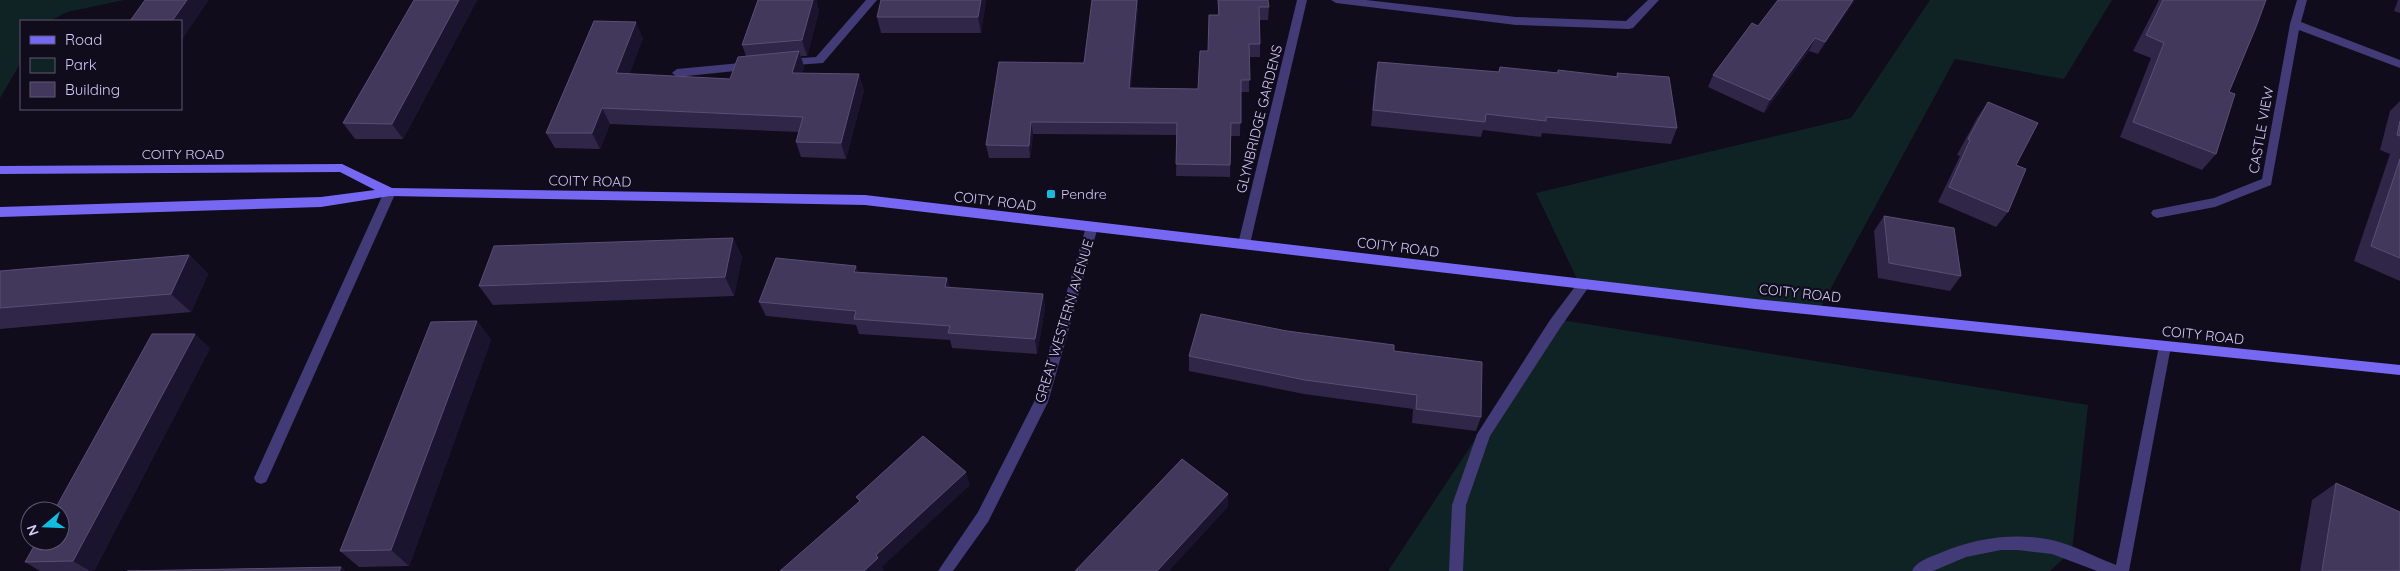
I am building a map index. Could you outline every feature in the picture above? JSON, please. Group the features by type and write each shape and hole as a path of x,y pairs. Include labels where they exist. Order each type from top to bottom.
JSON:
{"main road":[{"name":"COITY ROAD","path":"0,170 342,168 390,192"},
{"name":"COITY ROAD","path":"0,212 321,202 390,192 865,200 1755,304 2400,370"}],"street":[{"path":"677,73 819,60 872,0"},
{"name":"GLYNBRIDGE GARDENS","path":"1244,244 1302,0"},
{"path":"1336,0 1516,21 1629,25 1654,0"},
{"name":"CASTLE VIEW","path":"2157,213 2215,202 2267,182 2295,24 2302,0"},
{"path":"2295,24 2400,64"},
{"path":"261,478 390,192"},
{"name":"GREAT WESTERN AVENUE","path":"945,571 983,517 1041,402 1092,227"},
{"path":"1456,571 1459,505 1484,434 1555,324 1584,284"},
{"path":"2122,571 2165,346"},
{"path":"1919,571 1937,559 2001,543 2052,548 2113,571"}],"green space":[{"path":"0,0 124,0 67,12 52,20 20,20 20,64 0,98"},
{"path":"1930,0 2112,0 2064,79 1955,59 1818,312 1579,283 1536,193 1851,118"},
{"path":"1555,319 2088,405 2072,551 2050,571 1388,571"}],"building":[{"path":"145,0 187,0 173,20 131,20"},
{"path":"414,0 459,0 392,124 343,123"},
{"path":"758,0 813,0 802,40 742,45"},
{"path":"881,0 981,0 978,17 877,17"},
{"path":"1092,0 1137,0 1129,88 1198,89 1200,51 1208,51 1209,15 1219,15 1218,0 1268,0 1269,7 1259,7 1260,44 1249,44 1250,80 1241,80 1241,123 1231,123 1230,165 1176,164 1177,123 1031,122 1029,146 986,145 999,62 1084,63"},
{"path":"1778,0 1853,0 1825,42 1815,38 1770,100 1713,75 1752,23 1758,26"},
{"path":"2163,0 2266,0 2229,92 2235,94 2216,154 2133,122 2164,43 2146,35"},
{"path":"594,21 636,22 616,73 730,79 738,57 799,51 792,73 859,74 841,143 796,142 803,117 602,108 592,133 546,133"},
{"path":"1378,62 1499,72 1500,67 1558,73 1558,70 1618,77 1617,73 1669,77 1677,128 1546,117 1546,121 1486,114 1485,122 1373,110"},
{"path":"1988,102 2038,123 2016,165 2026,169 2008,212 1949,187 1970,140 1968,139"},
{"path":"2400,121 2400,136 2397,135"},
{"path":"2400,159 2400,258 2371,246"},
{"path":"1884,216 1954,228 1961,276 1889,263"},
{"path":"733,238 725,277 479,286 494,246"},
{"path":"189,255 171,294 0,308 0,271"},
{"path":"776,258 856,266 854,272 947,278 945,287 1043,294 1035,339 948,333 950,326 854,319 856,311 759,302"},
{"path":"1201,314 1287,331 1394,345 1394,351 1482,362 1481,417 1416,409 1417,395 1305,380 1189,356"},
{"path":"477,321 391,550 340,551 431,322"},
{"path":"152,334 195,334 73,561 25,562 31,551 70,551 70,501 60,501"},
{"path":"923,436 966,472 876,555 878,558 864,571 780,571 860,501 856,497"},
{"path":"1182,459 1228,494 1157,571 1075,571"},
{"path":"2336,483 2400,512 2400,571 2322,571"},
{"path":"341,567 339,571 127,571"}],"place":[{"name":"Pendre","path":"1051,194"}]}
